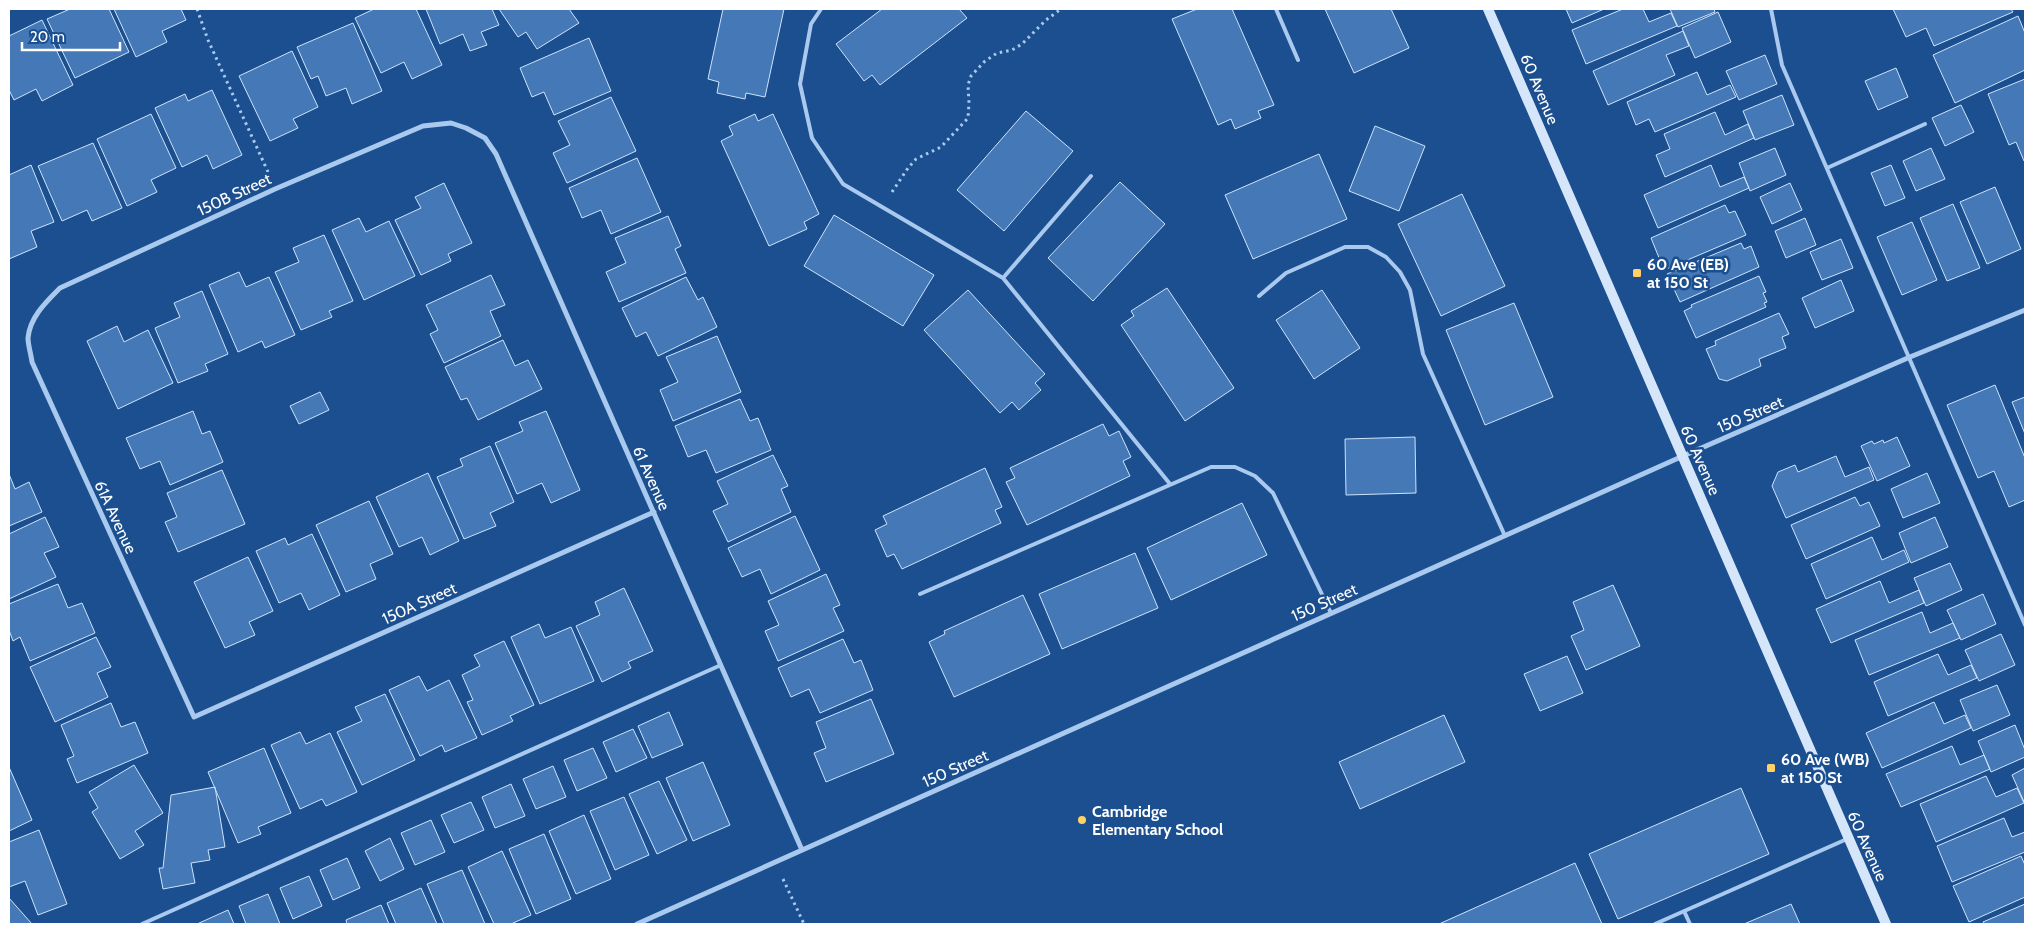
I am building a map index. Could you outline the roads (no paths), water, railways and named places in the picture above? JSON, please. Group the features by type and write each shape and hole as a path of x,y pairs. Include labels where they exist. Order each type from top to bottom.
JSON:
{"street":[{"name":"60 Avenue","path":"1488,9 1886,924"},
{"name":"150B Street","path":"32,325 42,306 60,288 275,189 423,126 451,123 466,128"},
{"name":"61 Avenue","path":"466,128 485,138 496,154 802,850"},
{"name":"150 Street","path":"637,924 1683,456 1910,357 2025,310"},
{"name":"61A Avenue","path":"32,325 28,338 32,362 194,717"},
{"name":"150A Street","path":"194,717 654,512"}],"lane":[{"path":"821,9 811,24 800,84 812,138 844,184 1003,278 1170,484"},
{"path":"1276,9 1298,60"},
{"path":"1771,9 1782,65 2025,625"},
{"path":"1827,168 1925,124"},
{"path":"1003,278 1091,176"},
{"path":"1259,296 1286,273 1345,247 1368,247 1386,256 1400,272 1410,290 1423,354 1505,536"},
{"path":"920,594 1212,467 1235,467 1255,476 1273,493 1331,613"},
{"path":"142,924 721,665"},
{"path":"1655,924 1848,838"},
{"path":"1684,911 1690,924"}],"place":[{"name":"60 Ave (EB) at 150 St","path":"1637,273"},
{"name":"60 Ave (WB) at 150 St","path":"1771,768"},
{"name":"Cambridge Elementary School","path":"1082,820"}]}
